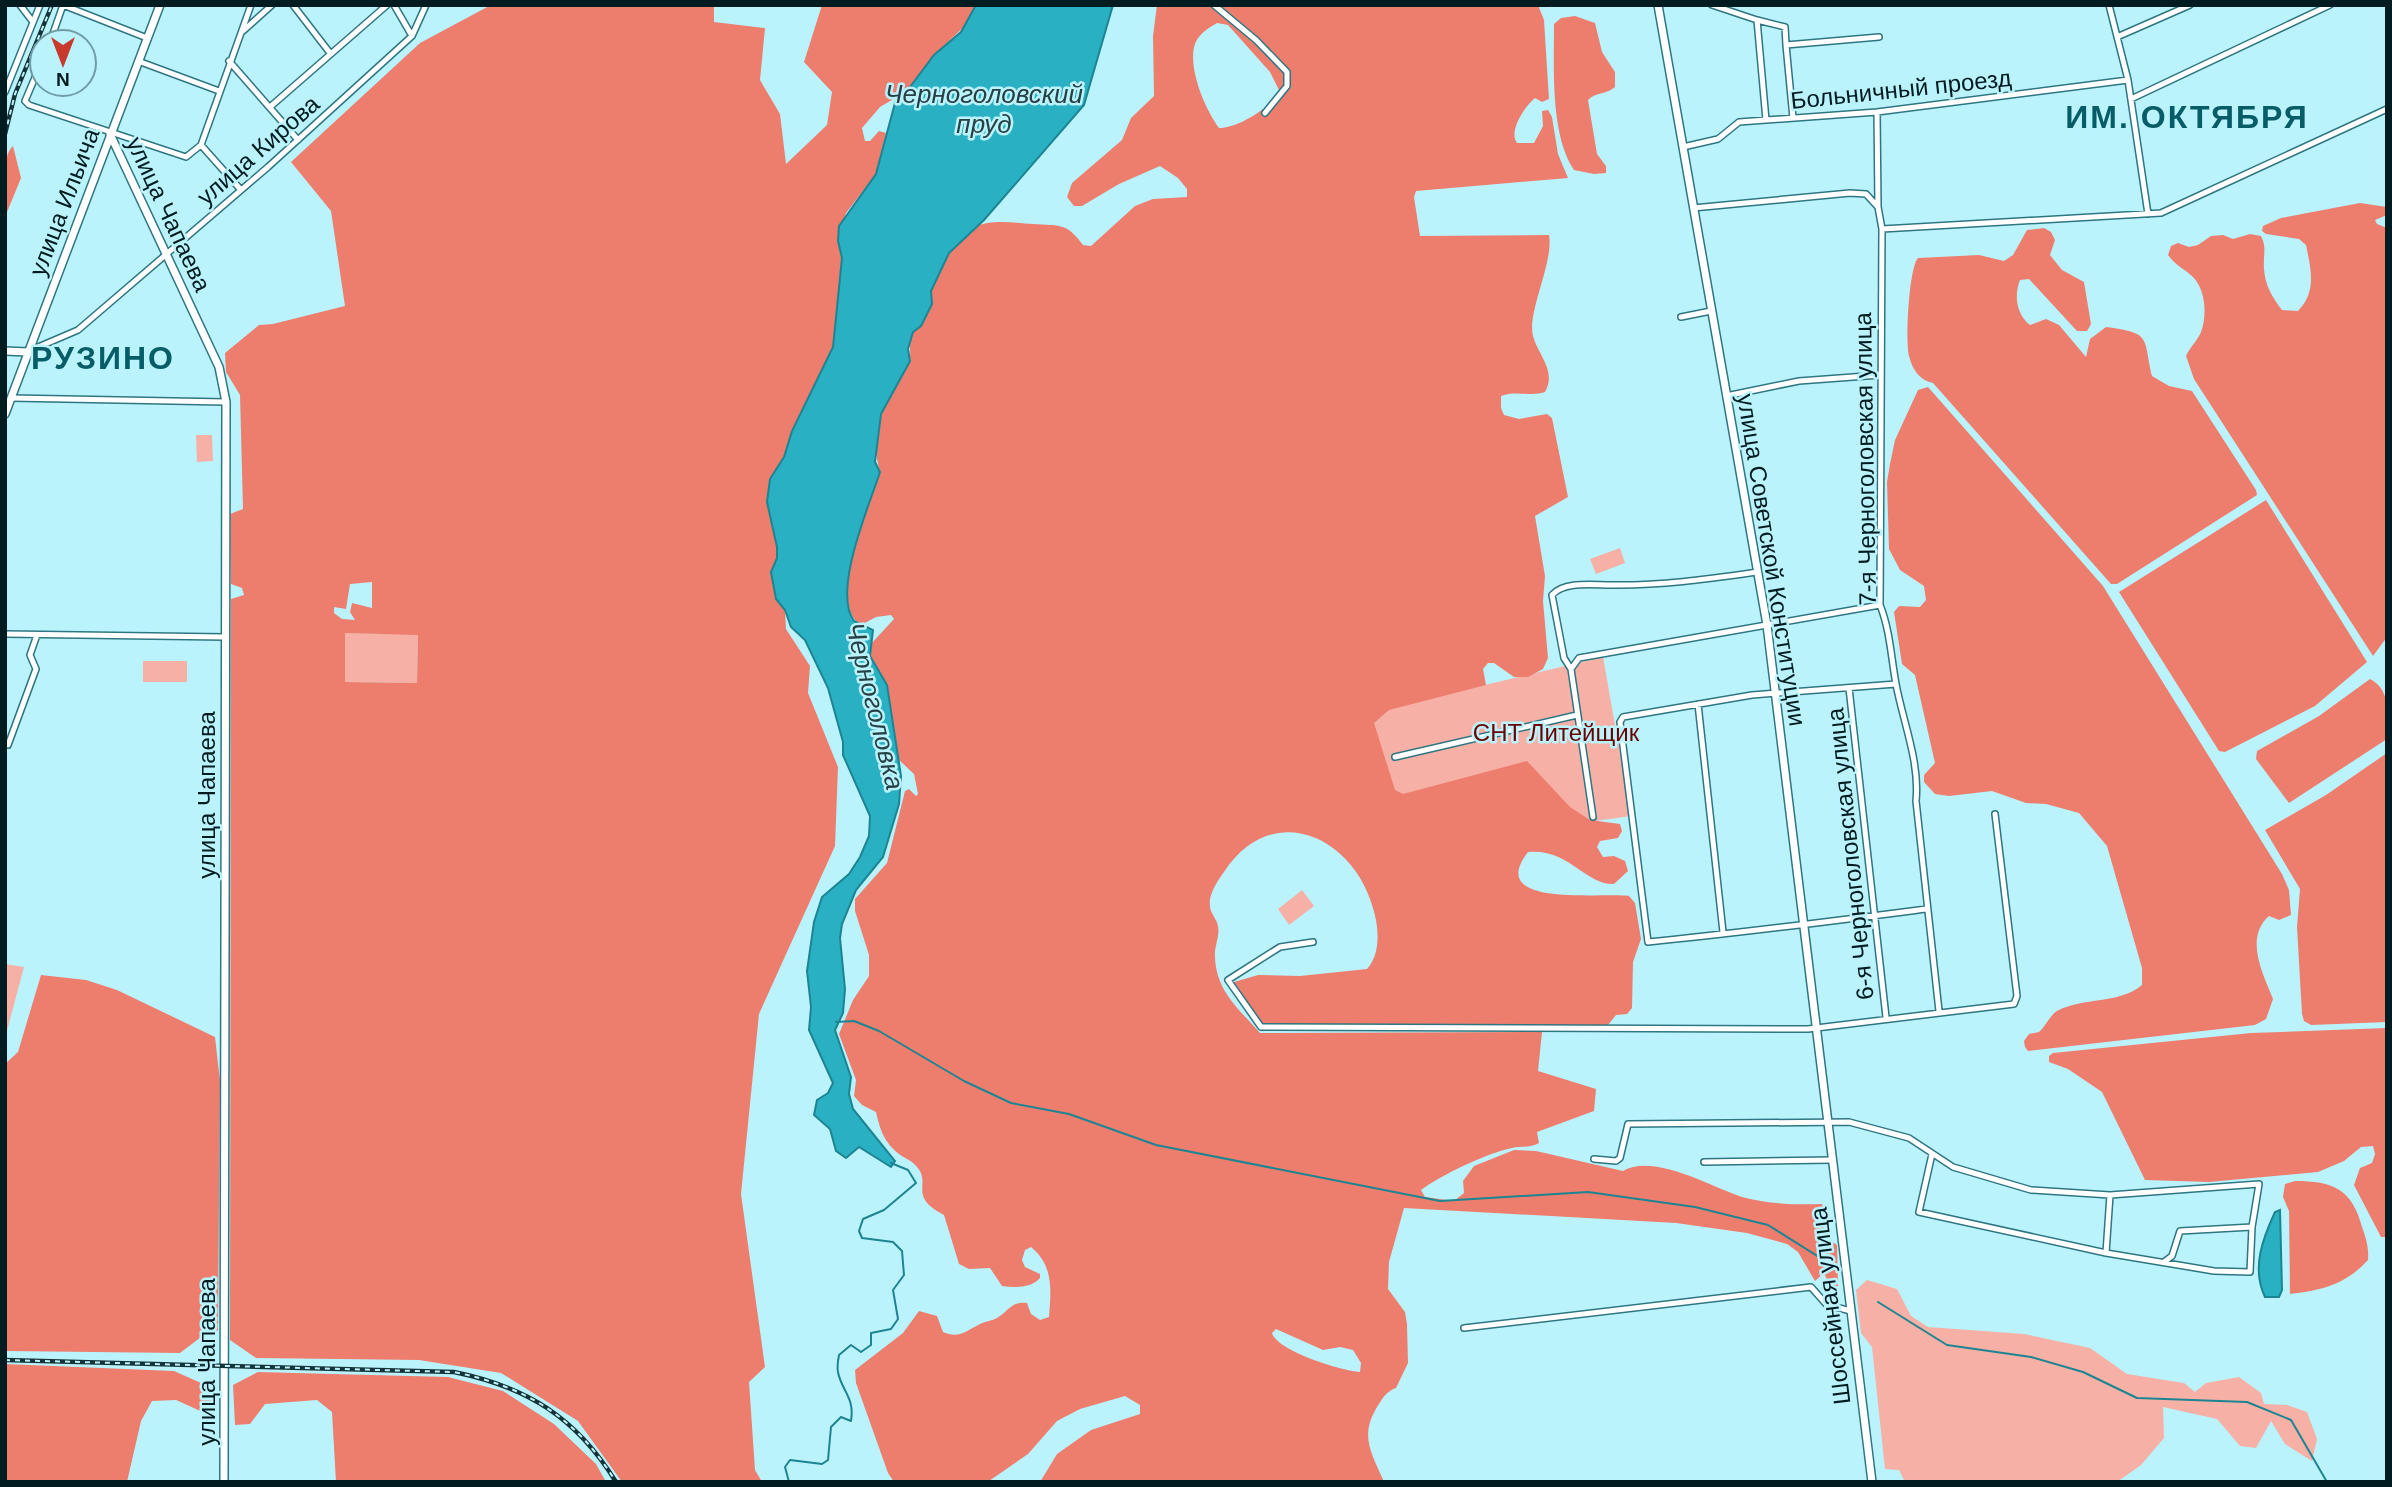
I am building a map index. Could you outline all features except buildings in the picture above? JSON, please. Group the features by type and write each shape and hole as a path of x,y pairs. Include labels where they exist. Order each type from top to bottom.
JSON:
{"street":[{"path":"20,5 33,22"},
{"path":"5,92 40,5"},
{"path":"55,28 63,5 147,38"},
{"name":"улица Ильича","path":"5,414 160,5"},
{"path":"28,94 25,101 29,106 186,157 201,145 251,5"},
{"path":"241,33 272,5"},
{"path":"293,5 330,53"},
{"path":"270,107 387,5"},
{"path":"394,5 412,36"},
{"name":"улица Кирова","path":"28,352 78,330 242,190 412,36 426,5"},
{"path":"1214,5 1256,40 1287,72 1287,86 1265,113"},
{"name":"улица Советской Конституции","path":"1658,5 1767,625 1828,1125"},
{"path":"1713,5 1785,27 1793,118"},
{"path":"2109,5 2128,80 2148,214"},
{"path":"2117,37 2190,5"},
{"path":"2131,99 2330,5"},
{"path":"1758,20 1766,120"},
{"path":"1786,44 1879,37"},
{"path":"138,61 219,91"},
{"path":"229,61 298,140"},
{"name":"Больничный проезд","path":"1683,147 1718,139 1739,122 1877,112 2128,80"},
{"path":"1882,229 2148,214 2178,206 2387,109"},
{"name":"7-я Черноголовская улица","path":"1877,112 1878,207 1882,229 1880,605 1887,622 1896,684 1918,782 1916,801 1939,1011"},
{"name":"улица Чапаева","path":"110,134 219,367 226,402 224,1482"},
{"path":"201,145 242,190"},
{"path":"1693,208 1850,193 1866,194 1878,207"},
{"path":"1681,317 1711,311"},
{"path":"5,351 28,352"},
{"path":"1726,396 1799,381 1880,376"},
{"path":"11,398 226,402"},
{"path":"1593,817 1571,669 1564,658 1552,599 1556,590 1591,584 1697,581 1757,572"},
{"path":"1571,669 1579,658 1880,605"},
{"path":"5,634 225,637"},
{"path":"5,744 8,745 36,669 30,655 37,635"},
{"path":"1896,684 1776,693 1628,715 1620,722 1648,942 1723,932 1805,926 1926,909"},
{"name":"6-я Черноголовская улица","path":"1849,688 1886,1017"},
{"path":"1698,704 1723,932"},
{"path":"1395,757 1577,715"},
{"path":"1313,942 1280,947 1228,980 1261,1027 1640,1030 1818,1027 2014,1004 2017,996 1995,814"},
{"path":"1639,1038 1640,1030"},
{"path":"1594,1159 1616,1161 1620,1158 1628,1124 1828,1125 1834,1121 1849,1122 1909,1138 1953,1167 2031,1190 2110,1195 2259,1184 2252,1227 2250,1272 2214,1271 2106,1253 1919,1212 1932,1154"},
{"name":"Шоссейная улица","path":"1828,1125 1872,1482"},
{"path":"1704,1162 1832,1160"},
{"path":"2106,1253 2110,1195"},
{"path":"2164,1262 2172,1256 2180,1231 2252,1227"},
{"path":"1464,1328 1811,1287 1827,1305 1851,1311"}],"green space":[{"path":"196,435 212,435 213,461 197,462"},
{"path":"1620,548 1625,563 1596,574 1590,559"},
{"path":"345,633 418,634 417,683 344,682"},
{"name":"СНТ Литейщик","path":"1603,657 1631,816 1588,822 1396,798 1367,713"},
{"path":"143,661 187,661 187,682 143,682"},
{"path":"1302,890 1314,906 1289,925 1278,909"},
{"path":"5,964 24,967 5,1038"},
{"path":"1867,1280 1897,1289 1911,1316 1928,1327 2024,1334 2090,1348 2127,1374 2184,1383 2195,1392 2206,1383 2239,1377 2261,1393 2264,1404 2287,1405 2307,1412 2317,1439 2312,1461 2285,1444 2271,1421 2256,1448 2240,1446 2217,1419 2163,1407 2164,1438 2141,1465 2117,1482 1905,1482 1899,1470 1885,1469 1872,1347 1861,1333 1856,1290"}],"shaded area":[{"path":"491,5 714,5 714,22 765,28 760,80 780,114 786,164 827,125 832,92 804,62 822,5 976,5 966,25 934,55 907,91 880,107 862,128 865,141 870,141 879,131 886,133 876,174 846,213 838,241 842,258 833,347 784,457 770,479 767,502 777,547 777,558 771,572 775,598 785,610 786,629 810,666 808,693 838,767 835,846 759,1014 741,1194 765,1367 749,1382 755,1470 762,1482 622,1482 578,1421 501,1373 419,1360 256,1358 230,1340 231,599 244,595 242,588 231,584 230,514 243,509 240,395 226,372 225,353 259,325 345,306 331,211 291,162 420,43","holes":["372,582 372,608 352,603 350,612 355,620 342,619 334,613 334,607 346,609 350,584","345,633 418,635 417,683 345,682"]},
{"path":"1157,5 1538,5 1544,20 1549,99 1542,102 1535,98 1531,102 1519,119 1515,138 1517,143 1534,143 1543,126 1542,111 1548,110 1552,117 1558,154 1568,178 1416,191 1414,197 1420,236 1549,235 1548,259 1532,326 1535,343 1548,370 1548,384 1545,392 1501,396 1504,415 1519,419 1547,414 1552,418 1568,497 1535,516 1545,576 1543,601 1548,658 1543,669 1528,677 1514,677 1494,663 1488,663 1483,669 1486,685 1389,710 1374,723 1395,790 1403,794 1527,761 1570,807 1590,820 1620,824 1622,831 1618,838 1600,841 1597,847 1603,857 1614,856 1625,861 1628,871 1614,884 1594,879 1555,855 1542,852 1528,852 1519,870 1522,882 1534,890 1553,894 1629,896 1635,903 1641,939 1633,962 1632,1008 1627,1014 1616,1015 1608,1025 1262,1025 1234,982 1258,975 1300,976 1367,969 1377,948 1377,923 1373,908 1363,883 1348,862 1330,846 1309,836 1287,832 1265,837 1243,850 1216,883 1212,893 1210,909 1218,930 1216,969 1224,990 1260,1033 1542,1032 1538,1071 1596,1089 1594,1111 1537,1132 1539,1143 1536,1145 1501,1151 1452,1171 1421,1190 1425,1197 1454,1201 1464,1193 1463,1181 1474,1166 1514,1150 1536,1151 1623,1171 1650,1166 1666,1169 1742,1197 1782,1204 1822,1204 1826,1235 1837,1245 1838,1286 1830,1286 1824,1273 1815,1281 1798,1252 1787,1244 1747,1233 1676,1223 1404,1208 1389,1262 1388,1289 1405,1312 1408,1363 1396,1388 1387,1393 1377,1407 1368,1436 1384,1482 1040,1482 1057,1454 1091,1430 1140,1414 1140,1405 1125,1396 1080,1409 1057,1421 1028,1454 989,1481 894,1482 888,1473 856,1383 855,1370 903,1333 919,1311 937,1316 943,1332 949,1334 958,1334 997,1318 1017,1304 1027,1303 1031,1314 1040,1320 1049,1317 1050,1288 1044,1262 1031,1247 1025,1250 1022,1260 1025,1267 1040,1274 1040,1278 1027,1285 1002,1286 990,1268 969,1269 959,1264 944,1215 926,1202 923,1196 921,1173 886,1140 876,1112 862,1105 854,1096 856,1080 839,1034 853,1000 869,976 869,955 855,911 855,899 887,863 905,791 909,789 916,796 918,794 914,774 899,760 887,685 870,656 870,645 894,619 891,615 876,617 861,625 851,614 848,597 853,552 880,472 876,442 882,415 909,360 912,333 931,307 931,292 936,275 962,238 981,225 1012,222 1062,227 1072,232 1083,245 1091,246 1135,206 1153,199 1187,197 1187,189 1178,178 1160,166 1119,184 1082,206 1074,206 1067,197 1072,183 1122,140 1131,118 1154,96 1153,36","holes":["1217,23 1228,25 1270,72 1279,90 1269,104 1253,116 1235,125 1219,128 1199,89 1193,57 1197,39","1276,1329 1323,1350 1340,1347 1353,1350 1361,1363 1360,1372 1326,1364 1285,1347 1272,1333"]},
{"path":"1575,16 1595,23 1602,52 1615,72 1615,87 1588,100 1597,154 1606,166 1606,173 1594,174 1574,170 1566,155 1557,119 1554,24 1561,18"},
{"path":"13,146 21,178 5,217 6,159"},
{"path":"2360,203 2387,207 2387,215 2375,220 2377,224 2387,228 2387,637 2373,656 2194,379 2186,356 2203,326 2203,296 2193,277 2168,255 2171,246 2178,243 2189,247 2198,245 2211,236 2223,235 2233,239 2250,234 2261,236 2265,275 2270,291 2282,310 2298,311 2308,296 2311,280 2306,245 2299,239 2266,234 2262,231 2263,226 2281,218"},
{"path":"2044,228 2051,232 2055,240 2050,255 2062,270 2084,282 2091,324 2087,331 2077,331 2029,279 2020,280 2017,292 2019,310 2025,321 2030,325 2046,319 2059,325 2086,357 2090,339 2106,327 2138,335 2146,345 2152,376 2169,386 2192,391 2256,490 2257,495 2117,584 2111,584 1933,383 1917,374 1909,356 1909,305 1912,275 1918,258 1979,255 2004,261 2013,255 2027,230"},
{"path":"1928,387 2103,586 2282,874 2289,890 2291,915 2279,920 2269,916 2258,935 2258,956 2273,999 2266,1019 2255,1025 2028,1051 2025,1047 2024,1041 2029,1034 2039,1032 2057,1011 2123,995 2142,985 2142,968 2107,846 2079,813 2046,804 2026,803 1992,791 1949,796 1935,794 1924,782 1924,775 1935,763 1915,675 1902,664 1894,612 1899,606 1920,607 1926,600 1924,586 1900,570 1889,549 1887,482 1895,440 1918,390"},
{"path":"2266,500 2367,662 2315,706 2225,752 2219,751 2119,592"},
{"path":"2370,679 2382,690 2385,697 2387,739 2289,803 2256,759 2257,751 2319,716"},
{"path":"2387,753 2387,1022 2311,1025 2304,1021 2302,1014 2297,927 2300,889 2265,830 2326,795"},
{"path":"41,975 86,980 117,990 215,1037 220,1081 218,1330 210,1336 201,1337 180,1353 5,1351 5,1064 18,1052"},
{"path":"2387,1028 2387,1237 2381,1237 2354,1185 2360,1168 2372,1163 2375,1154 2373,1146 2361,1147 2344,1161 2318,1172 2209,1182 2145,1180 2102,1092 2068,1069 2049,1062 2049,1056 2053,1053 2251,1033"},
{"path":"2295,1181 2320,1183 2339,1190 2346,1196 2358,1214 2367,1243 2368,1260 2342,1281 2312,1291 2290,1294 2289,1211 2283,1197 2285,1184"},
{"path":"5,1364 174,1371 210,1387 212,1410 207,1414 176,1400 152,1401 141,1421 127,1482 5,1482"},
{"path":"258,1372 448,1377 503,1391 554,1424 596,1464 606,1482 336,1482 332,1412 317,1400 265,1404 250,1424 235,1425 233,1385"}],"water":[{"name":"Черноголовский пруд","path":"976,5 1113,5 1084,105 984,220 949,253 931,291 932,304 921,326 913,332 908,349 910,361 881,414 875,462 880,472 861,526 850,570 848,607 854,621 873,630 870,656 887,685 901,776 899,804 883,857 856,890 842,924 840,938 845,989 843,1013 835,1030 851,1077 849,1094 853,1109 895,1161 891,1167 859,1147 846,1158 836,1151 830,1129 814,1115 817,1100 828,1093 833,1083 809,1030 811,1007 807,971 814,922 822,897 849,874 860,857 869,836 870,816 843,755 843,742 828,688 805,640 791,627 785,610 776,599 771,572 777,558 777,547 767,502 770,479 784,457 792,431 833,347 842,258 838,241 839,226 876,174 896,99 907,91 934,55 961,32"},
{"path":"2280,1210 2282,1290 2279,1297 2265,1297 2259,1275 2260,1253 2275,1212"}],"waterway":[{"path":"836,1022 854,1021 879,1031 964,1081 1011,1103 1069,1114 1156,1145 1440,1201 1588,1192 1695,1207 1768,1225 1830,1264"},
{"name":"Черноголовка","path":"789,1482 785,1467 790,1460 822,1464 828,1460 831,1427 841,1417 851,1421 851,1406 838,1372 839,1355 851,1345 861,1352 871,1345 871,1333 891,1329 898,1319 893,1290 904,1275 902,1251 893,1242 862,1238 859,1231 863,1219 884,1210 916,1183 908,1170 891,1163"},
{"path":"1878,1302 1947,1345 2031,1357 2083,1372 2137,1398 2247,1402 2291,1420 2327,1482"}],"railway":[{"path":"5,134 15,94 52,5"},
{"path":"5,1360 454,1372 504,1386 547,1408 584,1440 616,1482"}],"district":[{"name":"ИМ. ОКТЯБРЯ","path":"2187,117"},
{"name":"РУЗИНО","path":"103,358"}]}
